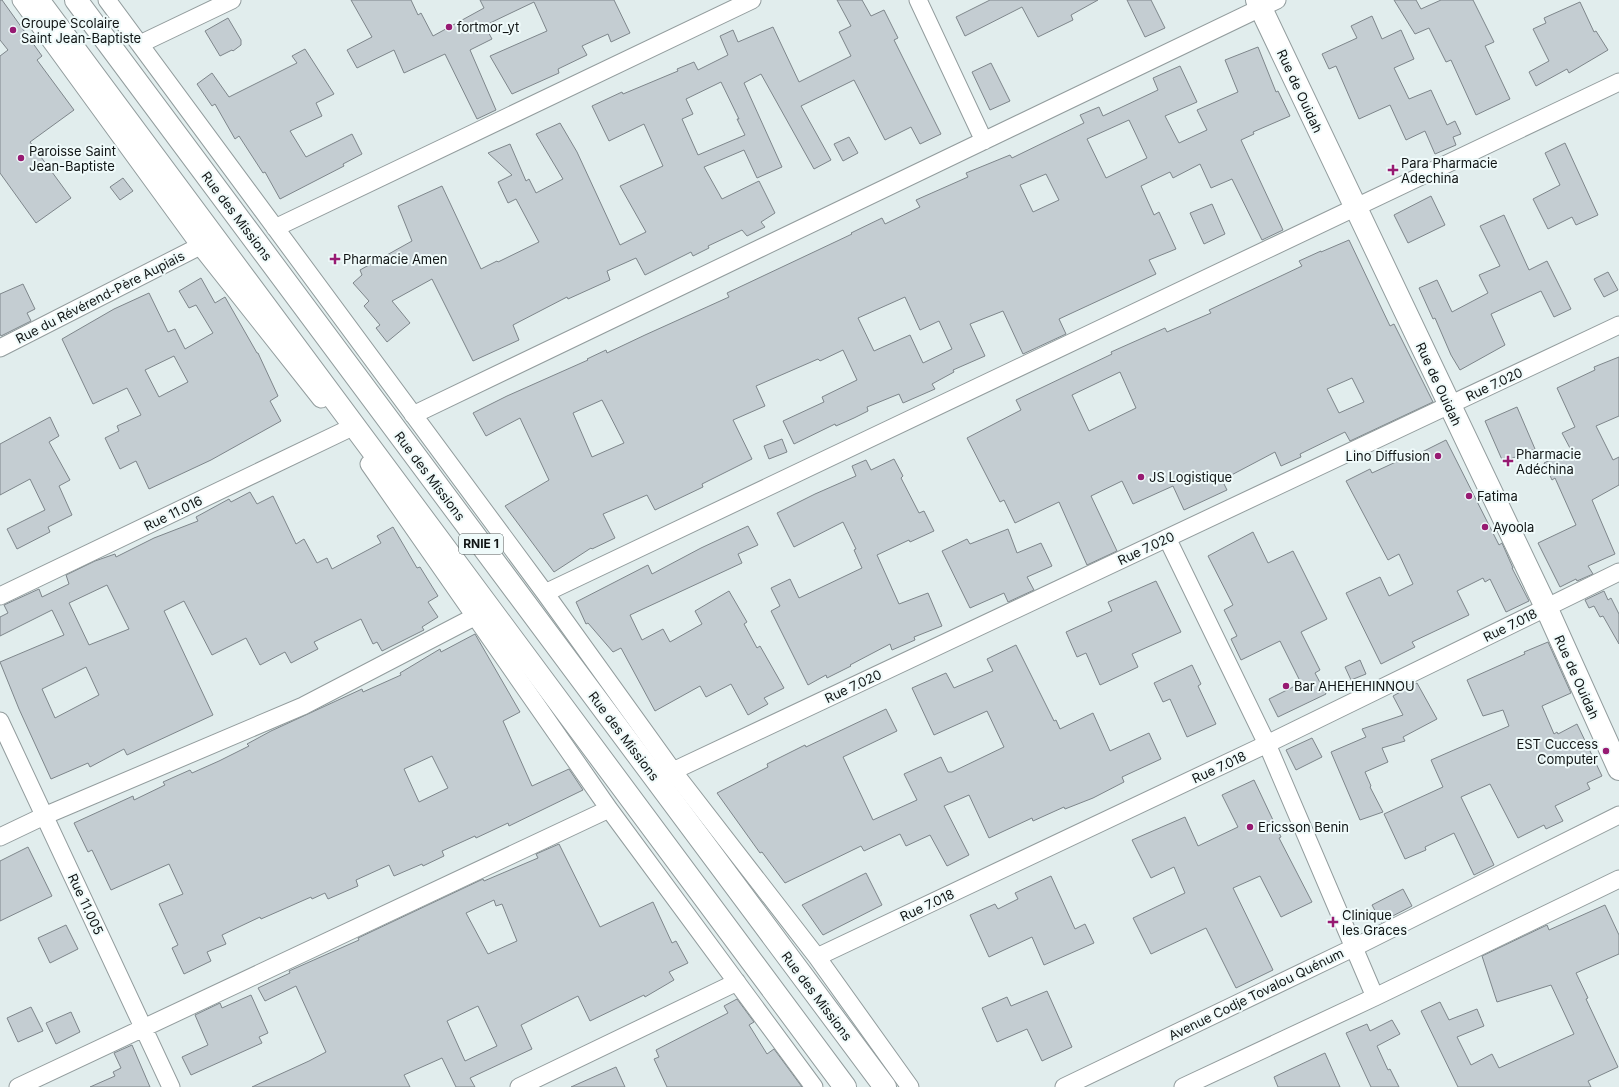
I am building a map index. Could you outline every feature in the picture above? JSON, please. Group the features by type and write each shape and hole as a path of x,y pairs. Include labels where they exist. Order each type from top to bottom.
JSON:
{"main road":[{"name":"RNIE 1","path":"38,0 845,1087"},
{"name":"Rue des Missions","path":"76,0 885,1087"},
{"name":"Rue de Ouidah","path":"1265,3 1355,208 1546,607 1619,769"}],"street":[{"path":"20,0 200,246 346,430 609,809 814,1087"},
{"path":"107,0 545,592 673,770 817,957 910,1087"},
{"path":"140,44 232,0"},
{"path":"275,228 752,0"},
{"path":"918,0 984,141"},
{"path":"413,415 984,141 1265,3"},
{"path":"545,592 1619,82"},
{"name":"Rue du Révérend-Père Aupiais","path":"0,348 200,246"},
{"name":"Rue 7.020","path":"673,770 1619,325"},
{"name":"Rue 11.016","path":"0,596 346,430"},
{"path":"1167,538 1267,744 1376,997"},
{"name":"Rue 7.018","path":"817,957 1267,744 1619,572"},
{"path":"0,837 44,816 303,706 476,616"},
{"name":"Rue 11.005","path":"0,721 171,1087"},
{"path":"18,1087 609,809"},
{"name":"Avenue Codje Tovalou Quénum","path":"1064,1087 1355,947 1619,815"},
{"path":"1183,1087 1376,997 1619,879"},
{"path":"519,1087 737,982"}],"building":[{"name":"Paroisse Saint Jean-Baptiste","path":"0,0 2,0 42,56 37,60 74,110 30,142 71,198 36,223 0,173 0,56 8,50 0,40"},
{"path":"351,0 411,0 418,15 421,13 433,36 484,8 480,0 614,0 630,33 611,42 608,34 582,46 587,55 558,69 559,73 512,94 490,56 547,31 534,2 490,23 491,25 486,28 492,39 470,50 496,110 477,119 445,54 404,73 394,50 357,68 347,50 372,37"},
{"path":"837,0 862,0 871,16 884,10 898,38 894,40 941,134 920,144 911,127 885,140 854,80 801,106 831,160 814,169 761,74 744,83 782,167 757,178 744,150 704,167 722,199 759,181 775,213 761,222 765,227 747,236 742,230 708,246 709,248 693,256 691,252 645,275 636,258 607,271 610,280 568,299 567,297 513,325 519,340 473,361 432,279 392,301 410,323 387,342 376,328 380,325 364,306 369,301 353,283 362,275 360,270 412,241 398,206 442,186 481,269 539,242 516,199 508,203 498,182 512,175 488,153 510,144 526,181 529,179 536,193 563,179 536,134 560,123 577,152 620,245 646,232 620,186 663,166 644,124 609,141 592,106 622,92 623,94 678,71 677,69 694,62 698,70 728,55 720,36 733,30 738,42 773,27 799,82 851,56 839,32 851,26","holes":["721,82 739,119 737,119 745,135 698,155 682,119 693,114 686,99"]},
{"path":"990,0 1098,0 1071,15 1073,20 1038,37 1022,7 965,36 956,17"},
{"path":"1127,0 1151,0 1165,28 1145,37"},
{"path":"1394,0 1416,0 1421,9 1441,0 1473,0 1494,42 1485,46 1510,99 1476,115 1451,60 1446,62 1429,28 1415,34"},
{"path":"1580,2 1594,32 1596,31 1608,50 1569,73 1567,69 1536,86 1529,72 1549,61 1533,29 1546,23 1544,18"},
{"path":"1372,16 1382,39 1401,30 1414,59 1394,68 1409,99 1431,90 1447,125 1455,121 1461,134 1453,137 1456,145 1435,154 1425,131 1406,140 1390,105 1359,119 1336,66 1329,69 1322,54 1357,38 1351,26"},
{"path":"228,18 241,40 241,45 233,51 232,50 220,56 205,31"},
{"path":"1258,47 1276,92 1278,91 1290,116 1253,132 1254,134 1241,140 1283,230 1262,240 1232,179 1211,188 1200,164 1173,178 1170,172 1141,186 1154,215 1159,212 1176,249 1149,260 1156,274 1059,319 1066,334 1023,354 1003,311 970,324 985,356 953,370 954,372 932,384 935,389 903,403 899,394 867,407 868,411 854,418 836,426 835,424 794,444 783,421 824,402 822,397 857,380 843,350 820,361 818,359 756,386 765,406 733,420 752,459 702,484 703,487 655,510 647,495 603,514 615,538 592,549 591,548 554,572 505,506 549,480 520,418 486,436 473,413 507,396 588,360 587,359 606,350 607,353 729,297 727,293 852,234 851,233 882,218 885,224 920,207 916,200 968,177 966,173 1010,155 1012,158 1084,123 1080,115 1099,107 1103,116 1158,90 1153,78 1180,66 1197,102 1165,116 1179,143 1207,130 1197,110 1238,92 1225,60","holes":["1129,120 1147,158 1106,178 1087,139","1046,174 1059,200 1033,212 1020,185","905,297 920,330 939,321 952,349 923,363 910,335 874,351 858,318","602,400 624,443 592,457 573,413"]},
{"path":"305,49 334,94 316,103 322,116 290,131 306,157 352,134 362,154 343,164 344,166 280,199 265,172 263,173 239,136 235,139 215,104 212,106 197,84 212,73 229,97 297,63 292,56"},
{"path":"991,63 1010,101 990,110 972,72"},
{"path":"849,137 858,153 843,161 834,144"},
{"path":"1565,143 1598,215 1576,225 1572,217 1548,229 1533,199 1560,185 1545,153"},
{"path":"123,178 133,191 120,200 110,187"},
{"path":"1431,196 1445,225 1408,243 1394,215"},
{"path":"1212,204 1225,234 1204,244 1190,213"},
{"path":"1504,215 1529,270 1547,261 1571,309 1554,317 1541,291 1491,314 1505,345 1460,370 1451,355 1435,318 1433,319 1419,288 1437,280 1452,312 1488,293 1479,275 1500,266 1480,226"},
{"path":"1349,240 1390,326 1394,324 1433,402 1350,441 1345,432 1300,454 1301,457 1281,466 1275,452 1222,480 1227,490 1184,510 1173,486 1133,504 1122,481 1091,496 1117,551 1087,565 1059,502 1015,523 1004,500 1000,502 967,438 1021,410 1016,400 1112,354 1111,352 1165,328 1167,332 1211,313 1209,310 1302,266 1299,261","holes":["1120,372 1136,408 1089,431 1072,395","1352,378 1364,402 1339,413 1327,389"]},
{"path":"1608,272 1618,290 1604,297 1594,279"},
{"path":"201,278 215,303 225,297 258,353 278,396 270,401 281,421 211,460 149,489 136,461 120,469 105,438 119,431 117,426 141,415 127,388 93,404 62,339 114,309 149,293 168,332 175,329 185,349 213,333 196,305 189,308 179,291","holes":["174,356 188,382 159,397 145,370"]},
{"path":"23,284 35,309 27,313 31,321 1,336 0,294"},
{"path":"1619,357 1619,416 1596,426 1613,460 1619,457 1619,485 1592,500 1615,554 1588,566 1593,574 1577,581 1576,579 1560,587 1538,543 1576,525 1555,478 1552,480 1544,463 1571,450 1562,433 1575,427 1557,388 1595,370 1594,367"},
{"path":"1517,407 1535,449 1503,462 1485,421"},
{"path":"50,417 59,436 49,442 70,480 59,486 72,515 48,527 50,532 17,549 7,529 45,510 30,479 0,495 0,444"},
{"path":"782,439 787,452 769,459 764,446"},
{"path":"1446,440 1499,545 1502,543 1512,568 1529,601 1506,612 1490,579 1485,582 1483,578 1457,591 1469,615 1412,642 1415,647 1381,664 1346,593 1380,577 1389,596 1413,584 1399,554 1388,560 1346,481 1370,469 1372,473 1411,455 1412,457"},
{"path":"894,459 903,476 901,478 919,513 924,511 934,531 910,542 909,540 877,555 899,604 928,593 942,626 914,637 915,640 892,650 890,644 827,678 826,675 808,685 771,611 780,606 771,588 790,579 799,598 862,568 854,550 856,549 843,522 794,547 777,513 856,476 852,466 866,460 871,470"},
{"path":"250,492 257,504 273,496 296,544 304,539 317,563 327,558 332,569 381,543 377,536 393,527 417,568 420,567 438,596 428,602 438,617 422,627 424,630 382,651 377,642 373,644 361,619 314,642 318,649 291,663 285,652 260,665 246,638 212,655 184,601 164,611 213,715 127,755 124,749 90,767 88,763 51,779 19,709 0,662 64,635 52,610 0,636 0,617 8,613 4,605 39,589 42,597 69,584 66,575 95,561 115,554 116,557 154,538 198,521 196,517 229,499 231,502","holes":["107,585 129,629 89,645 69,603","86,667 99,695 55,718 42,689"]},
{"path":"748,526 758,545 738,554 742,563 630,615 642,640 663,629 670,642 702,624 695,611 729,591 747,622 744,624 757,648 760,646 784,688 764,698 768,704 748,715 731,684 706,697 700,686 655,711 621,648 613,652 588,623 586,624 576,602 648,565 652,574 701,548"},
{"path":"1008,529 1017,553 1041,543 1052,566 1027,577 1034,590 1008,602 1004,593 970,608 942,551 967,539 970,544"},
{"path":"1253,532 1268,563 1293,551 1327,619 1301,632 1320,670 1315,673 1326,694 1278,717 1269,699 1301,683 1280,641 1241,660 1231,639 1237,636 1224,610 1233,605 1208,556"},
{"path":"1156,581 1181,632 1132,654 1138,667 1100,685 1086,653 1077,657 1066,632 1112,611 1108,602"},
{"path":"1604,591 1608,600 1611,598 1619,614 1619,644 1603,616 1600,617 1594,606 1589,608 1585,600"},
{"path":"475,634 520,712 503,721 532,786 569,769 583,790 509,826 508,823 476,838 475,836 442,851 444,856 423,866 422,864 394,876 389,865 356,880 358,886 328,899 325,893 312,899 311,897 261,919 260,917 222,935 226,944 207,952 211,961 184,974 172,948 178,945 159,904 183,894 169,864 111,890 92,850 88,852 74,823 133,796 134,800 165,785 163,782 190,770 192,773 219,761 249,746 247,744 271,731 362,689 363,692 401,675 400,673 440,649 441,652","holes":["432,756 448,788 419,802 404,769"]},
{"path":"1548,642 1571,693 1542,706 1554,734 1557,732 1558,734 1577,724 1602,776 1587,783 1590,789 1555,806 1563,821 1546,829 1544,825 1518,838 1490,784 1461,797 1494,865 1474,875 1454,833 1425,847 1426,850 1405,859 1384,814 1443,787 1431,760 1509,726 1503,710 1483,716 1467,680"},
{"path":"1016,645 1054,721 1056,720 1060,729 1093,713 1110,751 1149,733 1161,759 1122,777 1124,782 1093,798 1065,809 1064,807 1033,821 1032,818 989,838 969,795 944,806 969,855 947,866 930,835 906,846 900,834 864,851 861,846 785,883 762,852 760,853 717,793 768,767 767,764 805,745 806,747 886,709 897,731 843,757 873,820 917,800 904,774 941,757 948,772 952,772 1004,747 987,711 934,735 912,688 946,673 954,688 993,671 987,659"},
{"path":"1360,660 1366,674 1351,680 1345,667"},
{"path":"1192,665 1201,684 1198,686 1216,724 1187,737 1170,699 1163,702 1154,683"},
{"path":"1417,683 1437,719 1403,737 1405,741 1382,748 1388,762 1365,772 1371,786 1370,787 1383,812 1360,820 1331,752 1366,737 1362,729 1403,715 1393,696"},
{"path":"1312,738 1322,757 1296,770 1286,750"},
{"path":"1254,780 1281,837 1279,838 1312,902 1281,917 1260,876 1233,888 1273,970 1236,988 1206,928 1151,954 1133,918 1185,893 1174,867 1151,878 1132,840 1185,817 1198,846 1238,827 1222,795"},
{"path":"559,844 600,927 653,902 672,943 676,941 688,963 669,972 674,980 645,997 644,995 590,1021 578,996 521,1025 532,1049 470,1078 475,1087 456,1087 442,1058 404,1075 410,1087 252,1087 326,1052 296,986 265,1001 258,988 290,973 289,971 359,940 358,938 483,879 484,881 538,858 536,854","holes":["494,900 496,906 502,904 517,941 488,954 466,913","478,1006 497,1046 465,1061 447,1021"]},
{"path":"28,847 52,896 0,921 0,861"},
{"path":"866,873 882,905 823,935 802,905"},
{"path":"1051,876 1075,929 1085,924 1094,943 1044,965 1032,937 989,957 970,915 995,904 998,909 1018,899 1015,893"},
{"path":"1403,889 1412,906 1381,922 1372,905"},
{"path":"1605,905 1619,935 1619,954 1576,973 1588,998 1586,999 1618,1067 1588,1081 1591,1087 1458,1087 1421,1011 1440,1002 1449,1020 1477,1009 1484,1026 1457,1037 1471,1065 1492,1054 1499,1068 1574,1034 1551,985 1497,1002 1482,956 1547,925 1549,930"},
{"path":"66,925 78,949 50,963 38,938"},
{"path":"1047,991 1072,1047 1042,1061 1027,1029 997,1042 982,1008 1007,997 1011,1006"},
{"path":"251,995 268,1033 259,1037 262,1043 191,1075 182,1057 208,1045 195,1015 220,1003 222,1008"},
{"path":"737,999 754,1022 749,1025 767,1054 774,1049 802,1087 667,1087 654,1059 659,1057 656,1050 728,1013 724,1006"},
{"path":"31,1007 43,1031 18,1042 7,1018"},
{"path":"71,1012 80,1032 56,1044 46,1023"},
{"path":"1392,1020 1400,1034 1377,1046 1388,1070 1390,1069 1399,1087 1371,1087 1346,1033 1367,1024 1370,1031"},
{"path":"132,1045 150,1087 90,1087 115,1076 113,1072 121,1068 114,1053"},
{"path":"1325,1053 1340,1087 1278,1087 1274,1077"},
{"path":"616,1067 625,1087 571,1087"}],"place":[{"name":"fortmor_yt","path":"449,27"},
{"name":"Groupe Scolaire Saint Jean-Baptiste","path":"13,30"},
{"name":"Paroisse Saint Jean-Baptiste","path":"21,158"},
{"name":"Para Pharmacie Adechina","path":"1393,170"},
{"name":"Pharmacie Amen","path":"335,259"},
{"name":"Lino Diffusion","path":"1438,456"},
{"name":"Pharmacie Adéchina","path":"1508,461"},
{"name":"JS Logistique","path":"1141,477"},
{"name":"Fatima","path":"1469,496"},
{"name":"Ayoola","path":"1485,527"},
{"name":"Bar AHEHEHINNOU","path":"1286,686"},
{"name":"EST Cuccess Computer","path":"1606,751"},
{"name":"Ericsson Benin","path":"1250,827"},
{"name":"Clinique les Graces","path":"1333,922"}]}
